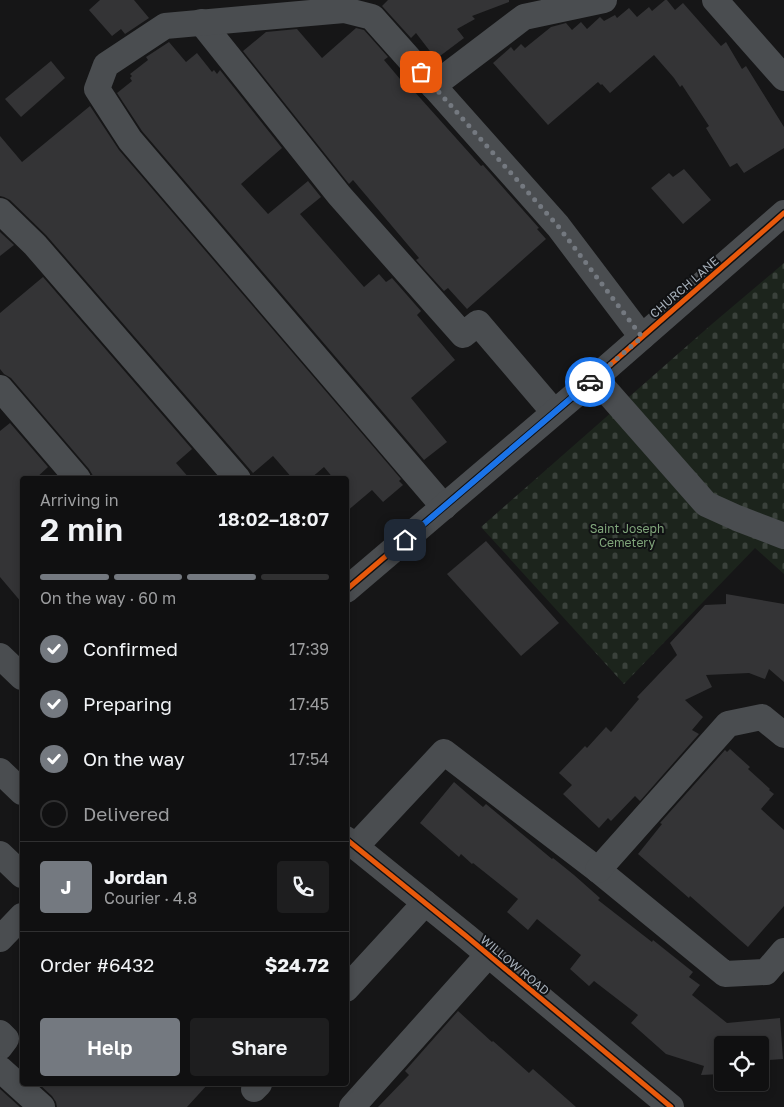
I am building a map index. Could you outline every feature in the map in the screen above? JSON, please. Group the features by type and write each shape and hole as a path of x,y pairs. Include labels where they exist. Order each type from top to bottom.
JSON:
{"street":[{"path":"433,86 524,17 604,0"},
{"path":"715,0 784,78"},
{"path":"444,506 130,140 97,89 106,65 165,26 344,10 372,16 558,226 642,337"},
{"path":"202,22 339,195 463,335 478,323 554,412"},
{"name":"CHURCH LANE","path":"349,587 595,378 784,213"},
{"path":"2,215 35,244 235,476"},
{"path":"595,378 706,504 784,536"},
{"path":"0,388 75,476"},
{"path":"0,656 20,675"},
{"path":"598,870 728,724 762,717 784,735"},
{"path":"351,843 444,752 598,870 725,974 766,972 784,951"},
{"path":"0,771 20,790"},
{"name":"WILLOW ROAD","path":"351,843 671,1107"},
{"path":"0,854 20,873"},
{"path":"349,985 425,903"},
{"path":"0,939 20,918"},
{"path":"352,1107 488,955"},
{"path":"0,1033 6,1040 0,1047"},
{"path":"0,1069 42,1107"}],"green space":[{"name":"Saint Joseph Cemetery","path":"784,263 784,574 755,548 624,684 481,527"}],"building":[{"path":"100,0 134,0 149,18 125,34 121,29 112,36 89,10"},
{"path":"388,0 509,0 509,2 472,16 475,19 457,29 464,38 436,59 416,33 411,38 382,6"},
{"path":"665,0 675,10 683,3 721,46 726,42 742,69 746,66 784,127 784,148 744,173 737,163 730,167 706,128 709,126 682,85 680,87 654,55 610,93 598,82 548,125 493,63 511,47 514,51 521,44 525,48 551,27 566,23 572,30 581,22 587,29 600,17 604,21 615,15 617,18 629,8 637,17 649,7 652,11"},
{"path":"356,28 364,30 388,57 384,60 411,92 413,90 481,166 483,165 539,228 537,229 546,239 467,309 448,288 444,291 416,260 419,258 353,180 349,184 243,51 266,32 297,29 322,58"},
{"path":"169,42 186,62 197,53 212,72 214,70 217,74 220,70 282,148 241,184 268,214 308,181 321,197 300,214 364,287 379,274 386,282 392,278 421,311 417,315 455,360 411,398 447,442 424,460 142,131 117,93 132,81 130,74 148,60 146,57"},
{"path":"51,61 65,78 21,117 5,99"},
{"path":"90,106 119,150 401,479 399,481 403,485 383,502 372,490 349,509 349,476 332,476 324,467 314,476 290,476 273,456 253,473 46,235 10,200 0,196 0,136 22,162"},
{"path":"684,169 711,200 683,224 651,188 669,173 673,177"},
{"path":"0,232 14,245 0,256"},
{"path":"43,277 192,449 176,463 187,476 93,476 11,378 0,369 0,313"},
{"path":"10,423 48,467 38,476 20,476 20,601 0,577 0,431"},
{"path":"486,541 559,623 521,656 447,574"},
{"path":"726,594 784,604 784,682 769,669 765,679 749,673 706,675 712,687 685,700 703,717 692,730 699,734 640,801 635,796 611,821 608,818 599,828 563,794 572,785 559,773 585,746 587,748 606,727 611,732 639,699 637,697 677,655 670,643 705,605 726,604"},
{"path":"730,749 750,767 748,769 774,794 761,809 784,830 784,906 748,947 638,854 662,824 660,823 725,750 727,752"},
{"path":"454,782 483,807 486,804 574,875 600,898 598,900 693,972 689,977 700,985 692,995 727,1023 780,1018 783,1059 769,1060 769,1036 714,1036 714,1074 701,1075 704,1066 666,1054 631,1023 638,1015 594,981 589,986 570,969 581,955 537,919 528,930 507,912 518,899 461,854 459,857 420,823"},
{"path":"458,1011 529,1073 533,1069 576,1107 378,1107 409,1075 405,1071"},
{"path":"41,1086 206,1086 187,1107 57,1107 52,1096"},
{"path":"0,1089 20,1107 0,1107"}],"cycle path":[{"path":"349,587 595,378 784,213"},
{"path":"349,841 671,1107"}],"way so far":[{"path":"421,72 558,226 642,337 590,382"}],"route":[{"path":"405,540 590,382"}]}
